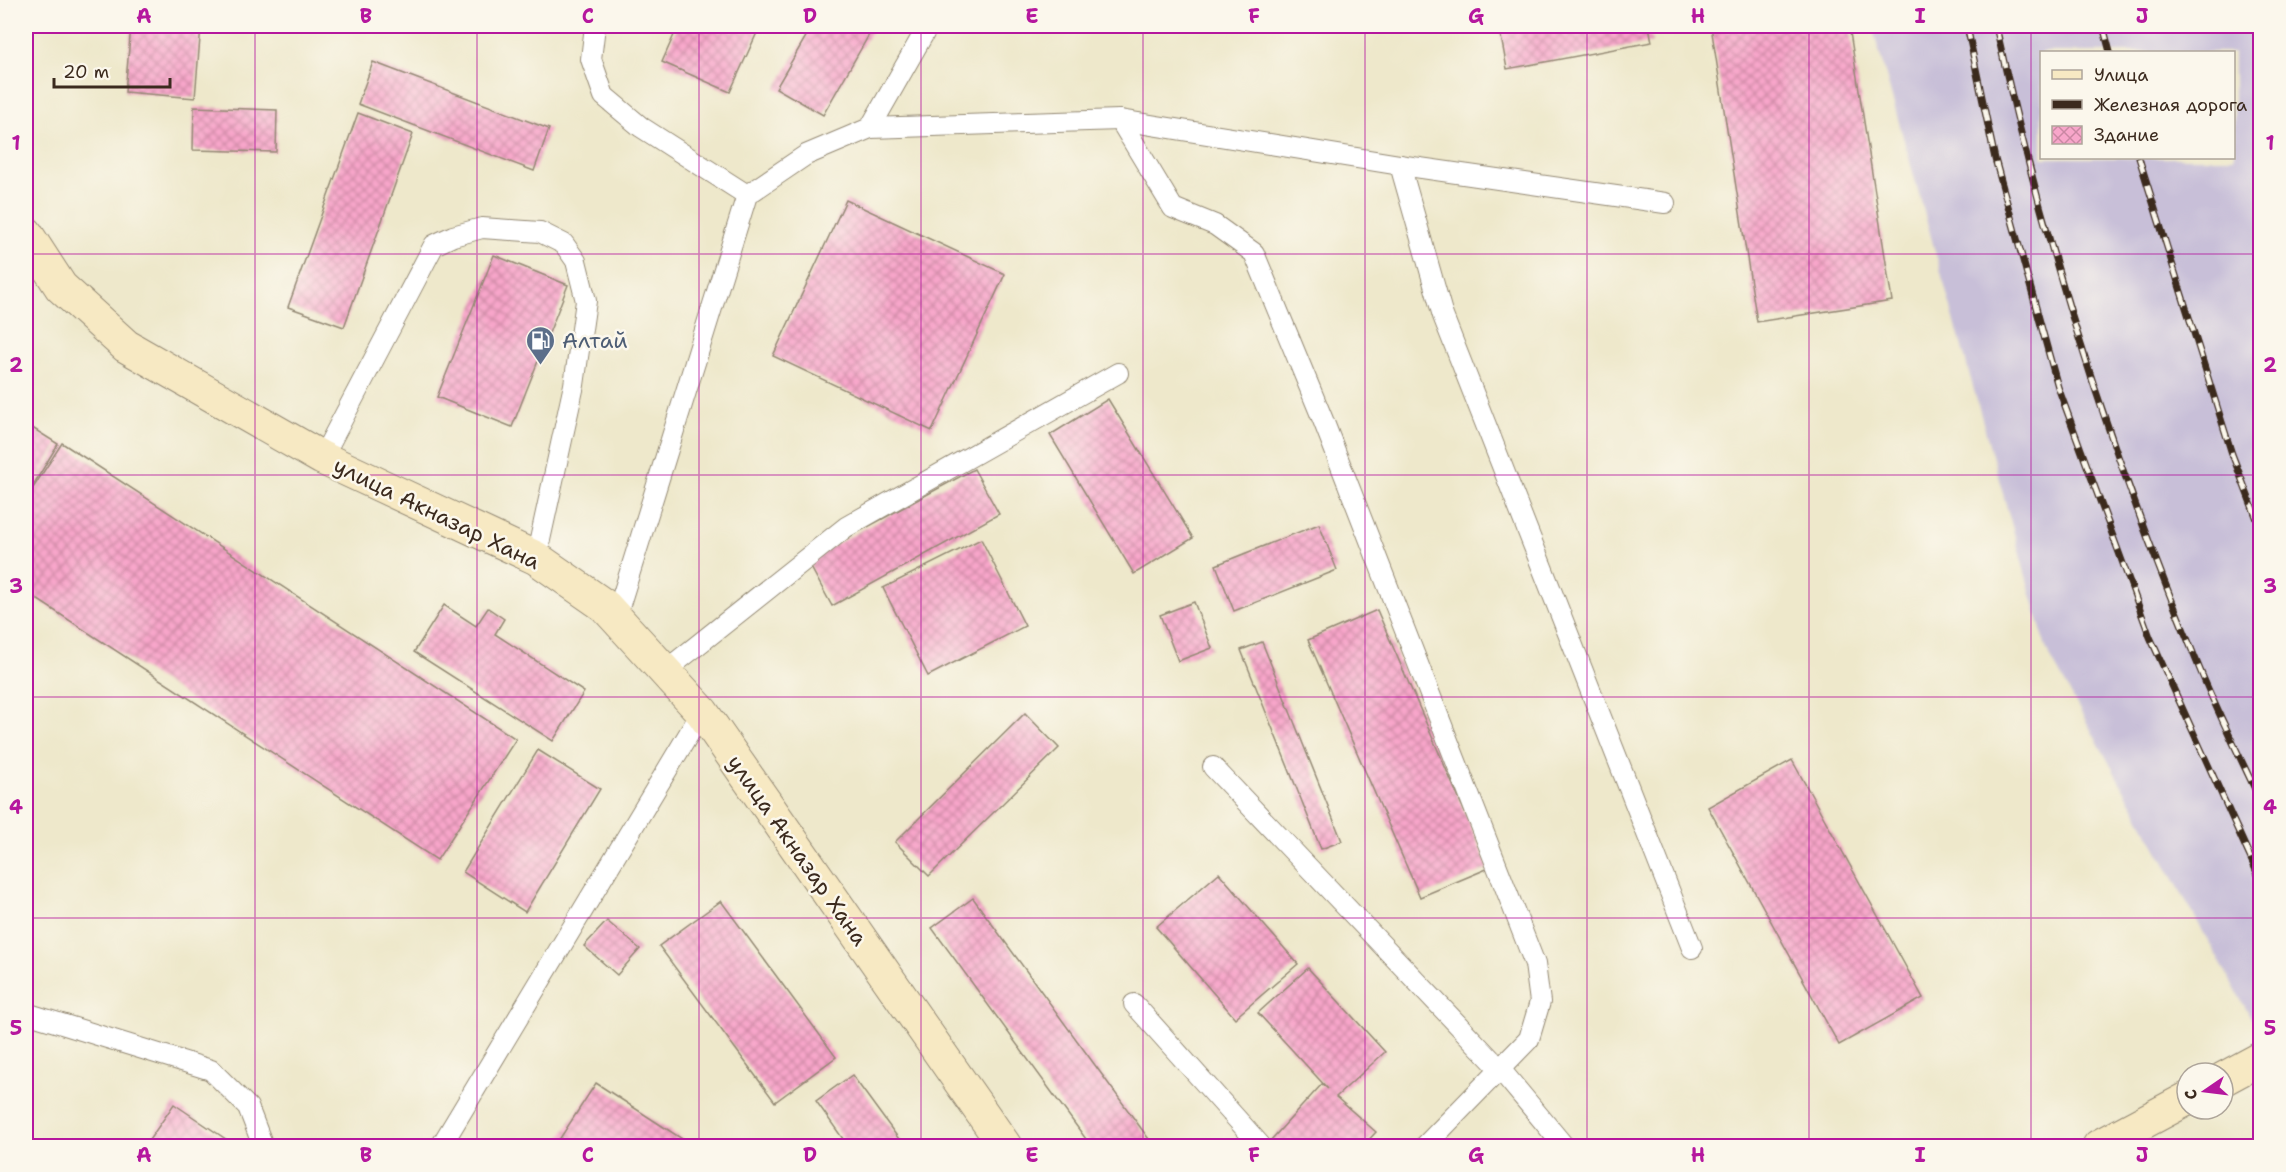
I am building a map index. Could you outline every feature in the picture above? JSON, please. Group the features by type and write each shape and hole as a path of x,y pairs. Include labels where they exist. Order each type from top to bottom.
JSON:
{"main road":[{"name":"улица Акназар Хана","path":"29,246 61,287 126,346 322,458 536,558 605,606 702,712 1005,1146"},
{"path":"2235,1073 2260,1059"},
{"path":"2099,1146 2175,1105"}],"lane":[{"path":"595,26 591,59 604,96 641,128 747,195"},
{"path":"870,128 928,26"},
{"path":"616,617 747,195 806,155 870,128 1120,120 1400,165 1665,203"},
{"path":"1120,120 1173,207 1215,225 1254,253 1323,420 1535,964 1540,1002 1529,1039 1425,1146"},
{"path":"1400,165 1443,316 1692,948"},
{"path":"322,458 434,245 482,228 540,232 564,244 576,261 586,301 574,385 536,558"},
{"path":"665,671 846,527 1118,373"},
{"path":"441,1146 702,712"},
{"path":"1213,767 1500,1069 1564,1146"},
{"path":"1134,1004 1261,1146"},
{"path":"26,1013 211,1070 248,1107 263,1146"}],"shaded area":[{"path":"1872,26 2260,26 2260,1034 2047,651"}],"building":[{"path":"131,26 201,26 195,98 125,92"},
{"path":"678,26 760,26 730,92 662,62"},
{"path":"812,26 874,26 823,115 776,88"},
{"path":"1499,26 1649,26 1652,42 1507,69"},
{"path":"1711,26 1849,26 1892,301 1757,322"},
{"path":"373,62 549,129 534,171 358,104"},
{"path":"194,107 277,110 276,152 193,150"},
{"path":"358,113 413,134 344,327 288,307"},
{"path":"846,200 1005,274 932,431 773,356"},
{"path":"494,255 568,285 512,427 437,397"},
{"path":"1108,399 1193,538 1134,574 1050,435"},
{"path":"26,424 58,444 26,497"},
{"path":"62,443 516,739 437,860 26,592 26,499"},
{"path":"974,469 999,514 832,606 807,560"},
{"path":"1319,524 1337,570 1234,611 1216,565"},
{"path":"981,539 1025,626 928,676 883,588"},
{"path":"1194,602 1212,648 1178,661 1160,615"},
{"path":"444,605 476,626 488,608 504,619 495,634 584,692 553,741 414,652"},
{"path":"1377,610 1489,868 1420,897 1308,640"},
{"path":"1262,642 1342,841 1321,849 1241,650"},
{"path":"1025,713 1059,748 929,876 895,842"},
{"path":"538,750 600,789 525,912 463,872"},
{"path":"1792,760 1923,998 1839,1045 1708,807"},
{"path":"1219,873 1298,964 1235,1018 1156,927"},
{"path":"973,898 1154,1146 1091,1146 932,928"},
{"path":"721,901 836,1057 775,1102 659,946"},
{"path":"607,921 640,949 617,975 584,946"},
{"path":"1308,968 1385,1052 1336,1097 1376,1132 1363,1146 1278,1146 1271,1140 1322,1084 1328,1089 1258,1013"},
{"path":"852,1075 904,1146 848,1146 816,1101"},
{"path":"596,1083 693,1146 555,1146"},
{"path":"174,1104 236,1146 145,1146"}],"railway":[{"path":"1967,26 1995,159 2058,387 2150,637 2260,879"},
{"path":"1996,26 2035,188 2108,427 2196,660 2260,800"},
{"path":"2103,26 2110,51"},
{"path":"2139,159 2232,454 2260,527"}],"place":[{"name":"Алтай","path":"541,366"}]}
